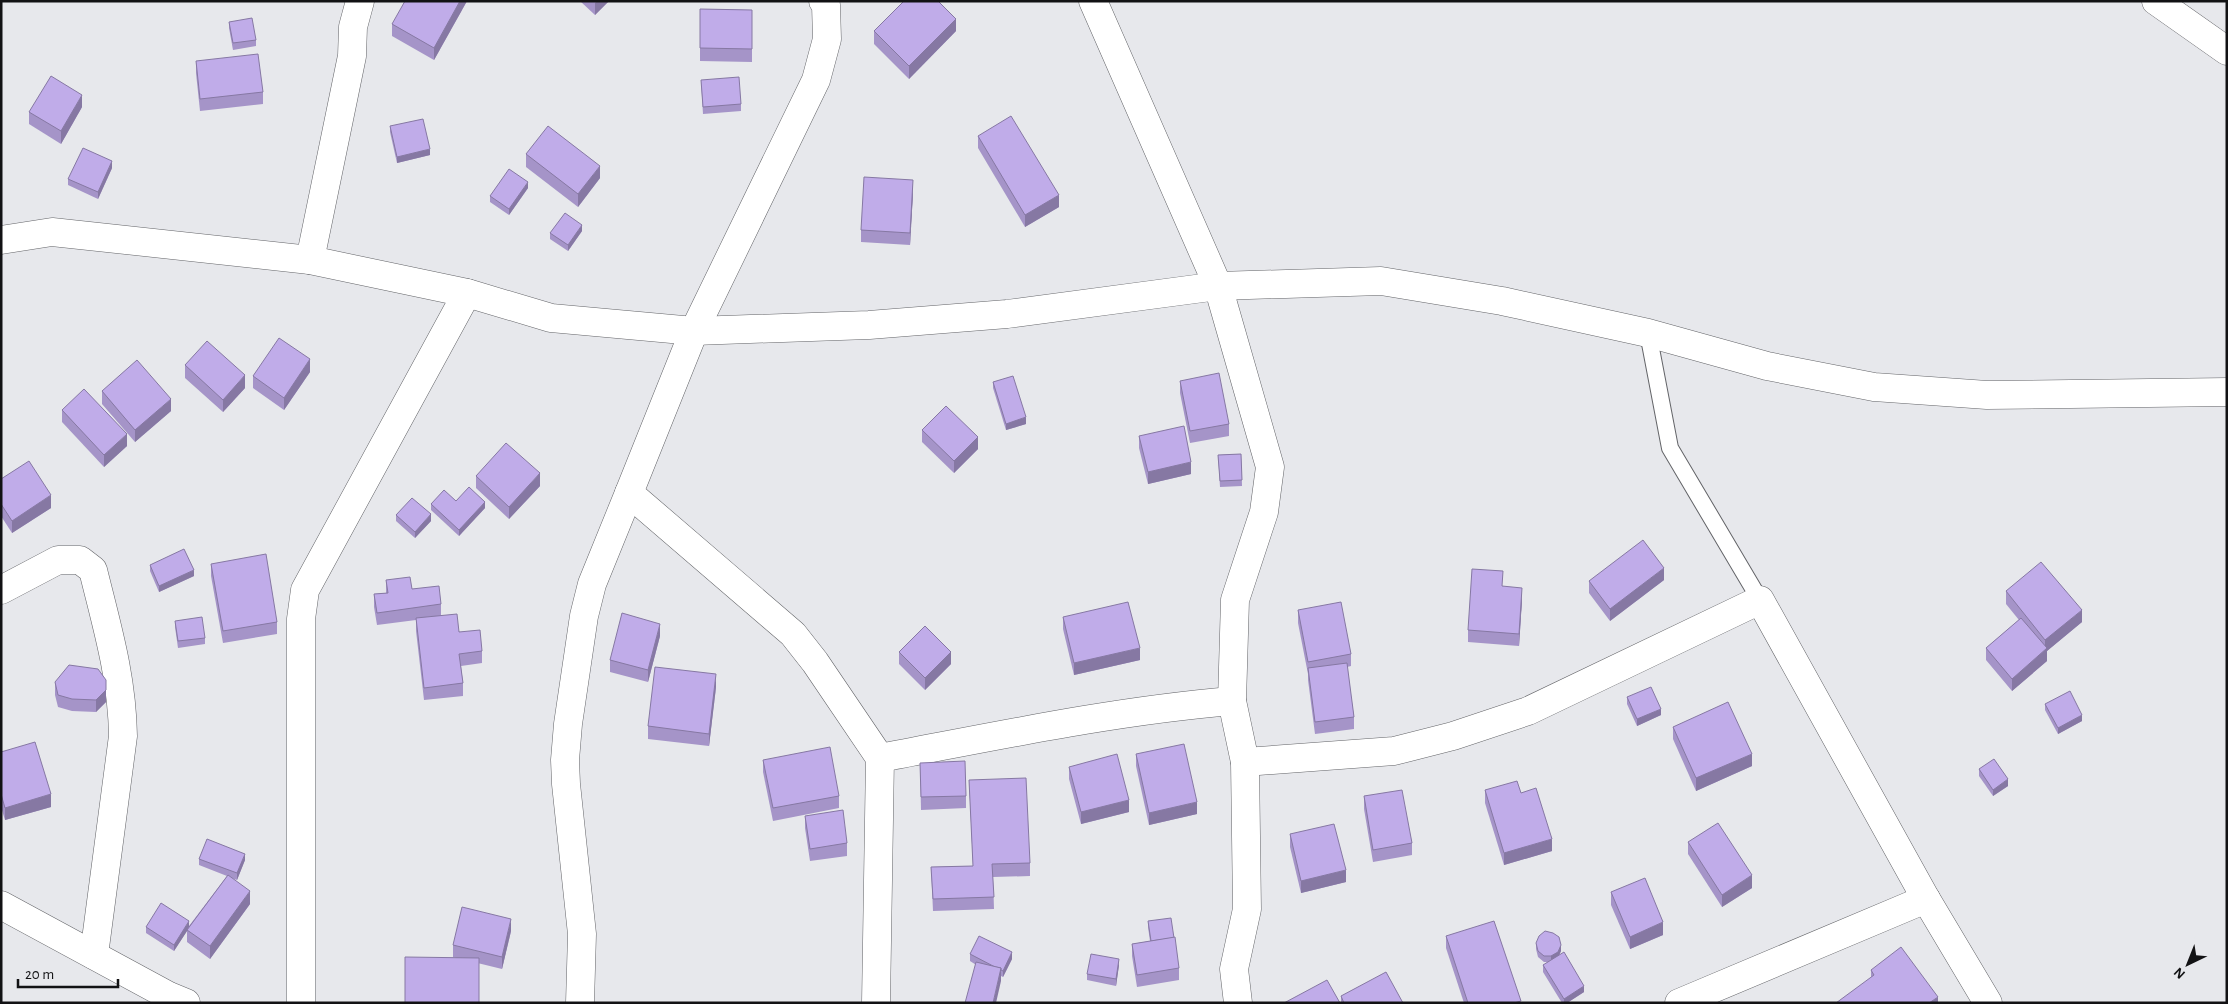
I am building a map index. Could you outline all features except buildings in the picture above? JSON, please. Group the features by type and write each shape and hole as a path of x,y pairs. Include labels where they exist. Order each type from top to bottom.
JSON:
{"street":[{"path":"310,260 352,56 354,18 360,1"},
{"path":"580,1003 582,934 565,760 569,716 584,616 592,584 694,331 816,80 827,39 826,6 823,1"},
{"path":"1093,1 1218,286 1270,467 1264,512 1235,600 1232,701 1245,762 1247,909 1234,969 1238,1003"},
{"path":"2156,1 2227,51"},
{"path":"1,240 52,232 310,260 468,293 551,318 694,331 869,325 1006,314 1218,286 1381,280 1502,301 1648,333 1767,366 1874,387 1987,395 2227,392"},
{"path":"301,1003 301,619 305,590 468,293"},
{"path":"630,493 793,634 815,662 880,758 876,1003"},
{"path":"1,590 58,560 80,560 93,570 111,641 122,702 123,736 94,955"},
{"path":"1245,762 1394,751 1453,736 1528,711 1760,600 1926,899 1988,1003"},
{"path":"880,758 1115,714 1167,706 1232,701"},
{"path":"1679,1003 1737,993 1926,899"},
{"path":"1,905 94,955 168,1000"}],"lane":[{"path":"1648,333 1670,448 1760,600"}]}
